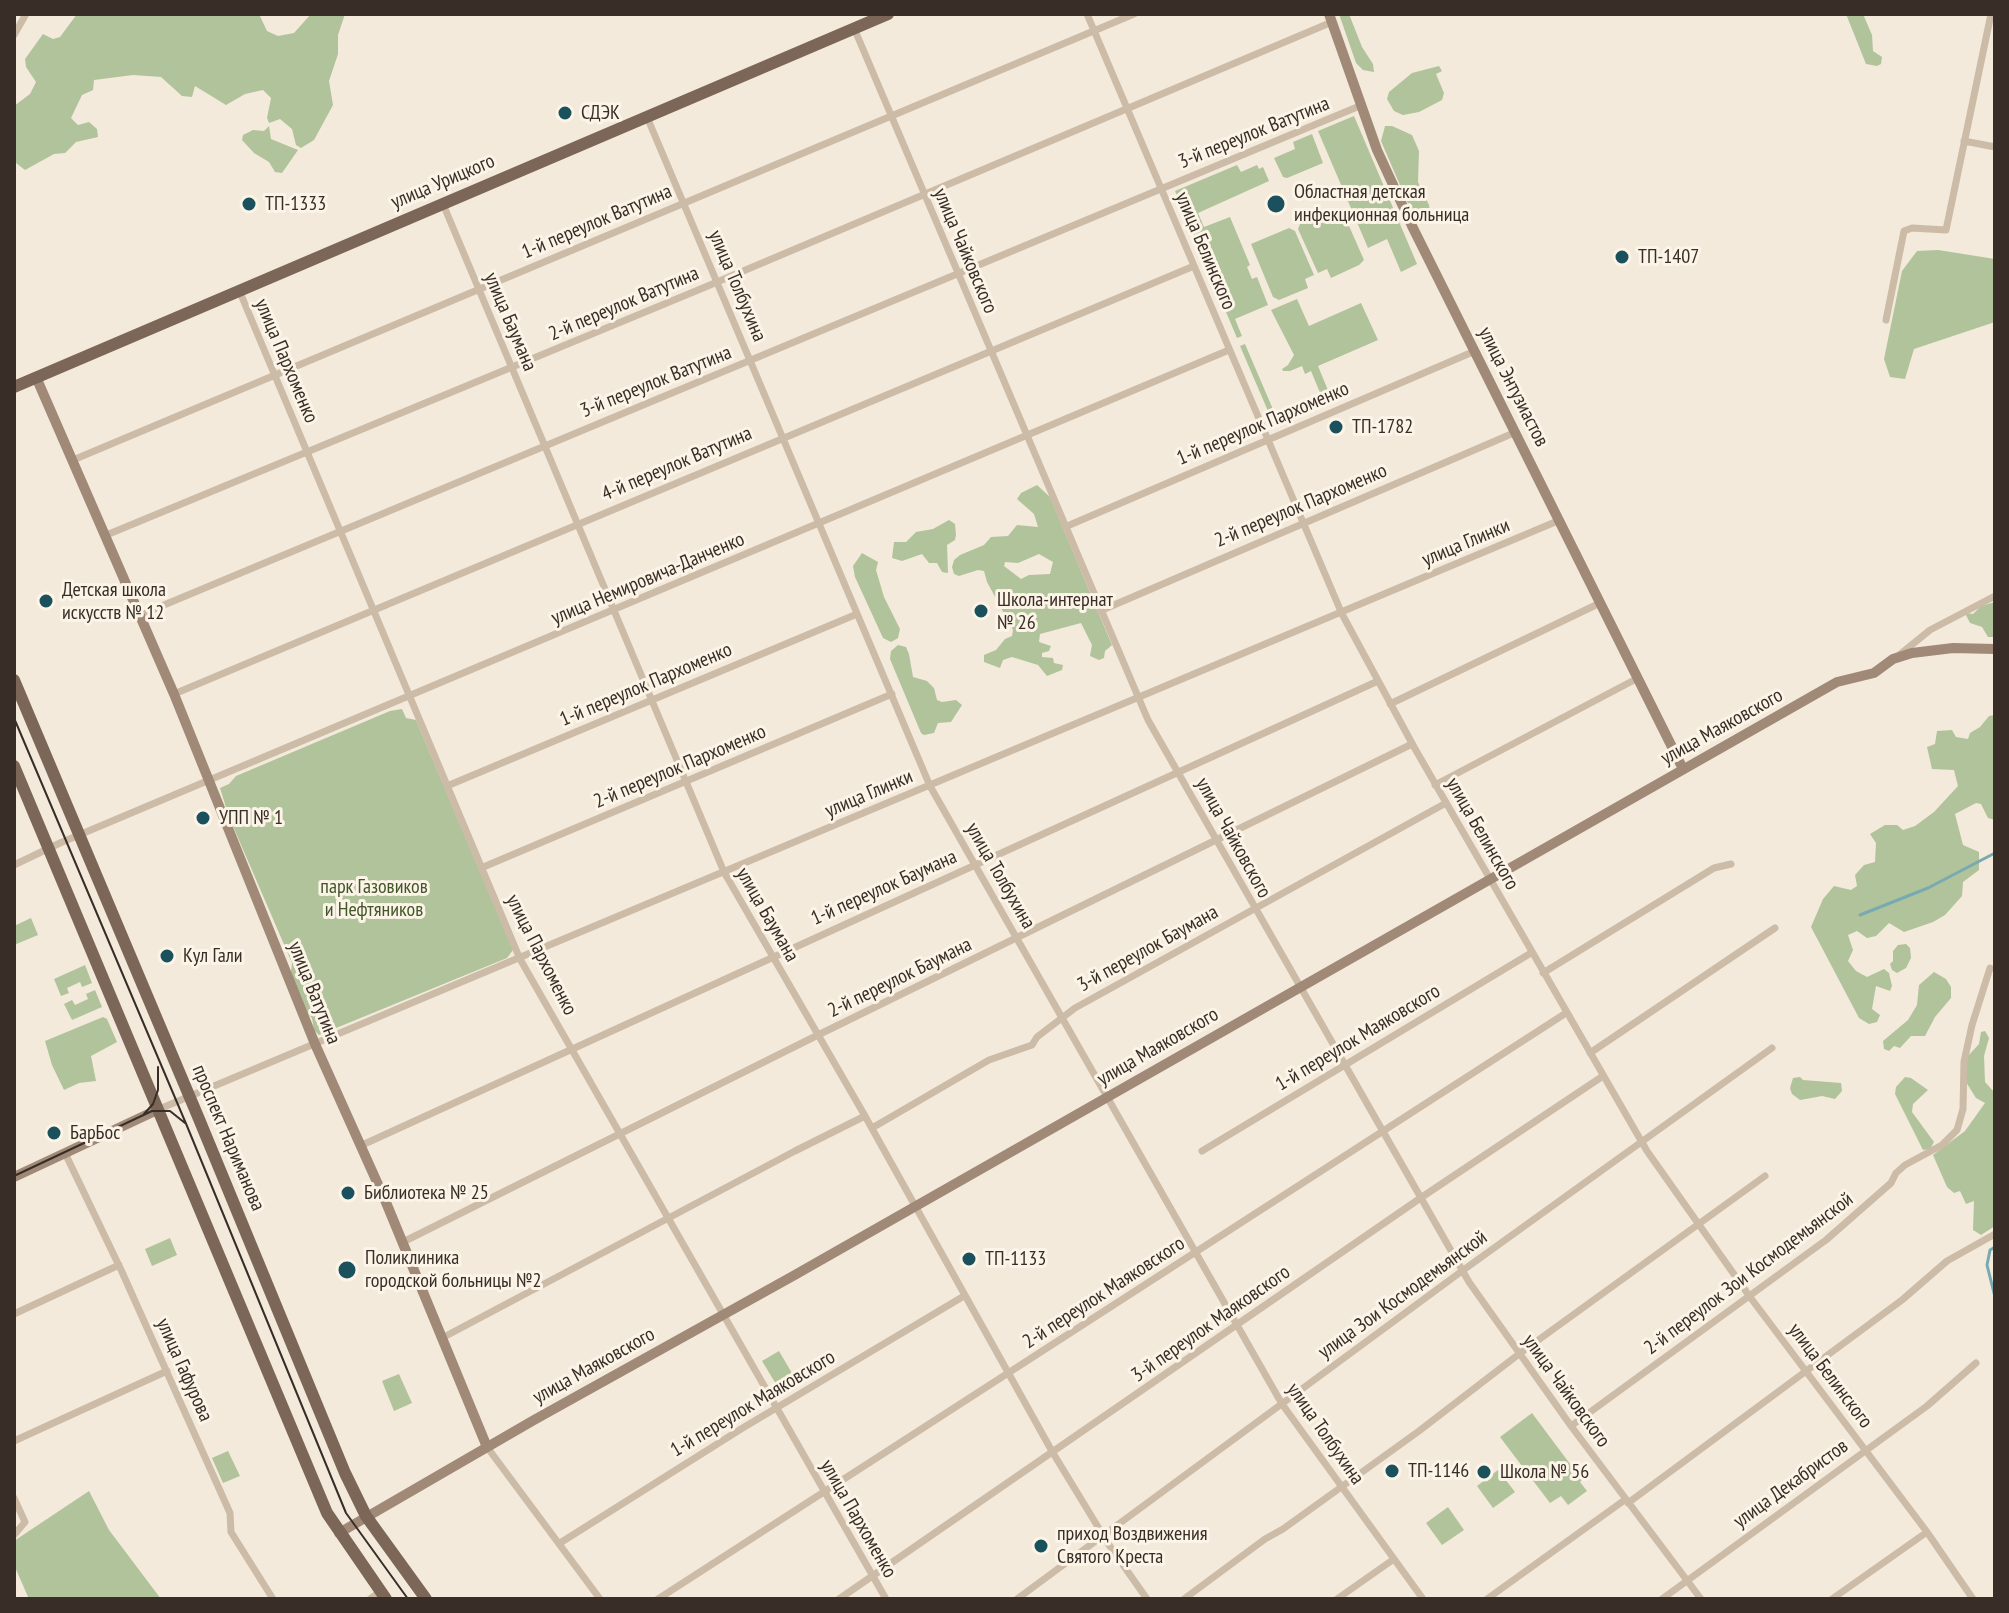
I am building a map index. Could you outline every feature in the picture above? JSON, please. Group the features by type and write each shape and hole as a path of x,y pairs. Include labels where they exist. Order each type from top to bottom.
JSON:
{"main road":[{"name":"улица Урицкого","path":"14,387 888,14"},
{"name":"проспект Нариманова","path":"14,680 345,1473 366,1516 426,1599"},
{"path":"14,766 327,1513 379,1596"}],"street":[{"path":"14,35 26,14"},
{"name":"улица Белинского","path":"1087,14 1342,614 1412,744 1641,1142 1750,1297 1927,1532 1973,1599"},
{"name":"1-й переулок Ватутина","path":"73,460 1134,14"},
{"path":"1886,320 1904,231 1912,228 1946,230 1991,14"},
{"name":"улица Энтузиастов","path":"1331,18 1377,150 1412,226 1683,769"},
{"name":"2-й переулок Ватутина","path":"104,536 718,282 1331,18"},
{"name":"улица Чайковского","path":"854,28 1137,699 1462,1271 1571,1426 1701,1599"},
{"name":"3-й переулок Ватутина","path":"140,615 1362,105"},
{"name":"улица Толбухина","path":"647,117 930,786 1282,1404 1423,1599"},
{"path":"1964,141 1995,147"},
{"name":"улица Баумана","path":"443,204 724,872 816,1036 872,1128 1007,1374 1103,1534 1147,1599"},
{"name":"4-й переулок Ватутина","path":"174,694 1194,266"},
{"name":"улица Пархоменко","path":"239,290 520,959 886,1599"},
{"name":"улица Немировича-Данченко","path":"14,865 1229,350"},
{"name":"1-й переулок Пархоменко","path":"1065,527 1475,351"},
{"name":"улица Ватутина","path":"36,377 174,694 315,1044 403,1242 487,1447 600,1599"},
{"name":"2-й переулок Пархоменко","path":"1100,611 1516,432"},
{"name":"улица Глинки","path":"157,1110 1560,520"},
{"name":"улица Маяковского","path":"339,1533 1837,682 1874,673 1930,630 1995,596"},
{"path":"1390,704 1600,603"},
{"name":"1-й переулок Пархоменко","path":"447,786 857,614"},
{"path":"1893,659 1912,653 1953,648 1995,649"},
{"path":"1435,785 1638,678"},
{"name":"1-й переулок Баумана","path":"360,1146 1378,681"},
{"name":"2-й переулок Пархоменко","path":"481,868 892,694"},
{"name":"2-й переулок Баумана","path":"403,1242 1412,744"},
{"name":"3-й переулок Баумана","path":"872,1128 989,1060 1032,1045 1061,1017 1446,803"},
{"path":"1543,973 1714,868 1731,864"},
{"path":"1590,1053 1775,928"},
{"name":"1-й переулок Маяковского","path":"1202,1151 1531,953"},
{"name":"2-й переулок Зои Космодемьянской","path":"1571,1426 1826,1240 1891,1183 1905,1165 1942,1145 1957,1130 1963,1109 1964,1062 1990,968"},
{"name":"2-й переулок Маяковского","path":"658,1599 1566,1013"},
{"name":"улица Зои Космодемьянской","path":"1017,1599 1462,1271 1772,1048"},
{"name":"3-й переулок Маяковского","path":"839,1599 1603,1076"},
{"path":"14,1177 157,1110"},
{"path":"442,1338 865,1116"},
{"name":"улица Гафурова","path":"65,1153 119,1265 230,1513 231,1532 273,1599"},
{"path":"1184,1599 1765,1176"},
{"path":"1487,1599 1807,1370 1902,1300 1947,1261 1995,1234"},
{"path":"14,1314 119,1265"},
{"name":"1-й переулок Маяковского","path":"560,1543 776,1408 964,1296"},
{"name":"улица Декабристов","path":"1662,1599 1927,1406 1976,1363"},
{"path":"14,1441 167,1371"},
{"path":"14,1498 25,1522 14,1535"},
{"path":"1832,1599 1927,1532"},
{"path":"1337,1599 1394,1559"}],"green space":[{"path":"77,14 259,14 267,31 278,36 294,33 311,14 345,14 338,35 338,54 329,81 333,105 314,140 301,148 296,145 292,129 280,119 269,123 271,98 263,90 245,94 226,105 195,86 192,97 182,96 161,77 133,75 94,80 93,90 82,95 71,118 78,125 89,122 97,129 98,137 76,142 65,153 54,154 25,170 16,163 14,156 14,106 30,94 36,82 26,67 25,59 43,34 53,39 60,37"},
{"path":"1339,14 1349,14 1374,72 1363,70 1356,63"},
{"path":"1846,14 1863,14 1872,35 1873,51 1882,57 1881,64 1866,64"},
{"path":"1439,66 1442,71 1436,74 1444,93 1442,100 1419,112 1403,115 1394,111 1387,99 1389,92 1412,73"},
{"path":"1354,116 1417,264 1401,272 1387,239 1368,248 1318,131"},
{"path":"269,126 271,139 298,150 282,173 275,172 269,162 254,153 242,140 243,135 253,130 264,131"},
{"path":"1385,126 1412,135 1419,151 1418,182 1429,205 1430,211 1426,214 1409,206 1381,141"},
{"path":"1312,134 1323,163 1283,177 1274,158 1295,149 1293,142"},
{"path":"1237,165 1241,172 1257,165 1259,169 1263,167 1269,181 1198,213 1204,227 1230,217 1250,265 1247,267 1252,279 1257,277 1268,305 1235,319 1242,336 1237,338 1175,191"},
{"path":"1334,209 1342,210 1364,260 1331,278 1327,269 1318,273 1298,229 1300,224"},
{"path":"1289,228 1295,231 1314,275 1305,279 1308,288 1279,300 1273,297 1251,244"},
{"path":"1938,250 1995,259 1995,322 1914,349 1905,379 1890,377 1884,359 1902,271 1917,251"},
{"path":"1297,299 1309,326 1361,303 1378,340 1318,366 1332,400 1274,425 1240,346 1245,344 1275,414 1321,395 1311,371 1305,374 1302,366 1290,371 1282,369 1294,355 1271,310"},
{"path":"1037,485 1050,497 1112,645 1105,651 1104,658 1099,660 1090,656 1092,645 1081,623 1040,634 1039,642 1051,646 1049,651 1042,653 1042,657 1053,658 1054,663 1063,665 1062,670 1047,676 1038,665 1012,657 1003,660 1000,668 984,662 984,655 996,650 1012,636 1013,630 984,571 959,576 954,574 952,567 960,555 984,545 991,537 1008,536 1017,525 1038,527 1034,514 1017,499 1021,493","holes":["1039,554 1053,562 1050,574 1029,575 1021,579 1004,566 1005,562 1018,563"]},
{"path":"949,520 955,524 956,535 955,540 947,545 948,573 942,572 937,563 929,563 922,554 902,561 892,558 894,542 906,542 916,532 933,529"},
{"path":"862,553 878,562 876,570 884,597 900,629 898,638 891,642 883,638 855,577 853,566"},
{"path":"1995,602 1995,637 1988,637 1982,627 1970,623 1965,613 1973,614 1981,606"},
{"path":"898,645 906,647 913,677 927,681 934,688 937,700 956,700 962,705 951,722 938,723 934,733 921,733 890,659 891,651"},
{"name":"парк Газовиков и Нефтяников","path":"402,709 406,718 416,720 513,950 507,958 319,1035 314,1030 312,1018 305,1011 291,972 292,963 229,817 220,788 236,776 390,711"},
{"path":"1995,715 1995,820 1988,818 1981,804 1976,803 1955,814 1963,845 1979,852 1979,870 1963,882 1962,896 1945,915 1904,932 1889,923 1876,936 1867,938 1857,931 1848,935 1853,950 1848,961 1856,971 1867,977 1884,969 1889,973 1892,986 1890,991 1876,986 1872,1009 1880,1015 1877,1022 1869,1024 1859,1018 1811,927 1823,899 1834,886 1851,890 1857,886 1855,875 1864,865 1875,862 1876,843 1870,834 1885,825 1897,825 1903,830 1915,826 1934,812 1958,786 1954,770 1932,769 1927,747 1935,744 1937,731 1952,730 1956,737 1968,739 1970,733 1989,716"},
{"path":"31,918 38,935 14,945 14,926"},
{"path":"1906,944 1910,948 1911,958 1906,968 1897,973 1890,964 1893,951 1898,945"},
{"path":"85,965 92,983 82,987 80,982 67,988 69,993 61,996 54,979"},
{"path":"1934,972 1946,979 1951,987 1951,998 1935,1017 1925,1036 1911,1036 1900,1048 1884,1049 1883,1041 1908,1020 1917,1005 1919,985"},
{"path":"95,990 102,1007 72,1020 64,1004 72,1000 75,1005 88,999 86,994"},
{"path":"103,1017 107,1019 117,1042 91,1056 96,1081 79,1083 64,1090 45,1041"},
{"path":"1985,1031 1989,1038 1984,1056 1985,1082 1995,1093 1995,1226 1981,1235 1973,1230 1974,1201 1966,1204 1960,1191 1954,1193 1947,1187 1933,1155 1965,1131 1985,1103 1976,1098 1966,1082 1966,1064 1968,1056 1979,1044 1981,1032"},
{"path":"1905,1077 1928,1090 1913,1104 1912,1112 1934,1142 1930,1149 1923,1150 1895,1094 1896,1087"},
{"path":"1793,1078 1803,1080 1841,1083 1842,1091 1835,1099 1822,1096 1800,1100 1790,1088"},
{"path":"170,1238 177,1255 152,1266 145,1249"},
{"path":"779,1351 796,1380 779,1389 762,1361"},
{"path":"399,1374 412,1403 394,1411 382,1381"},
{"path":"1532,1413 1587,1491 1568,1505 1561,1496 1550,1503 1500,1437"},
{"path":"228,1451 240,1476 223,1483 212,1458"},
{"path":"1498,1470 1515,1492 1493,1508 1477,1486"},
{"path":"89,1491 109,1530 161,1599 29,1599 14,1565 14,1541"},
{"path":"1448,1507 1464,1530 1442,1545 1426,1523"}],"waterway":[{"path":"1860,915 1928,888 1995,853"},
{"path":"1995,1247 1990,1250 1987,1265 1995,1297"}],"tram line":[{"path":"14,718 187,1126 346,1513 408,1599"},
{"path":"144,1114 153,1104 158,1090 158,1067"},
{"path":"14,1176 152,1111 170,1111 185,1123"}],"place":[{"name":"СДЭК","path":"565,113"},
{"name":"ТП-1333","path":"249,204"},
{"name":"Областная детская инфекционная больница","path":"1276,204"},
{"name":"ТП-1407","path":"1622,257"},
{"name":"ТП-1782","path":"1336,427"},
{"name":"Детская школа искусств № 12","path":"46,601"},
{"name":"Школа-интернат № 26","path":"981,611"},
{"name":"УПП № 1","path":"203,818"},
{"name":"Кул Гали","path":"167,956"},
{"name":"БарБос","path":"54,1133"},
{"name":"Библиотека № 25","path":"348,1193"},
{"name":"ТП-1133","path":"969,1259"},
{"name":"Поликлиника городской больницы №2","path":"347,1270"},
{"name":"ТП-1146","path":"1392,1471"},
{"name":"Школа № 56","path":"1484,1472"},
{"name":"приход Воздвижения Святого Креста","path":"1041,1546"}]}
